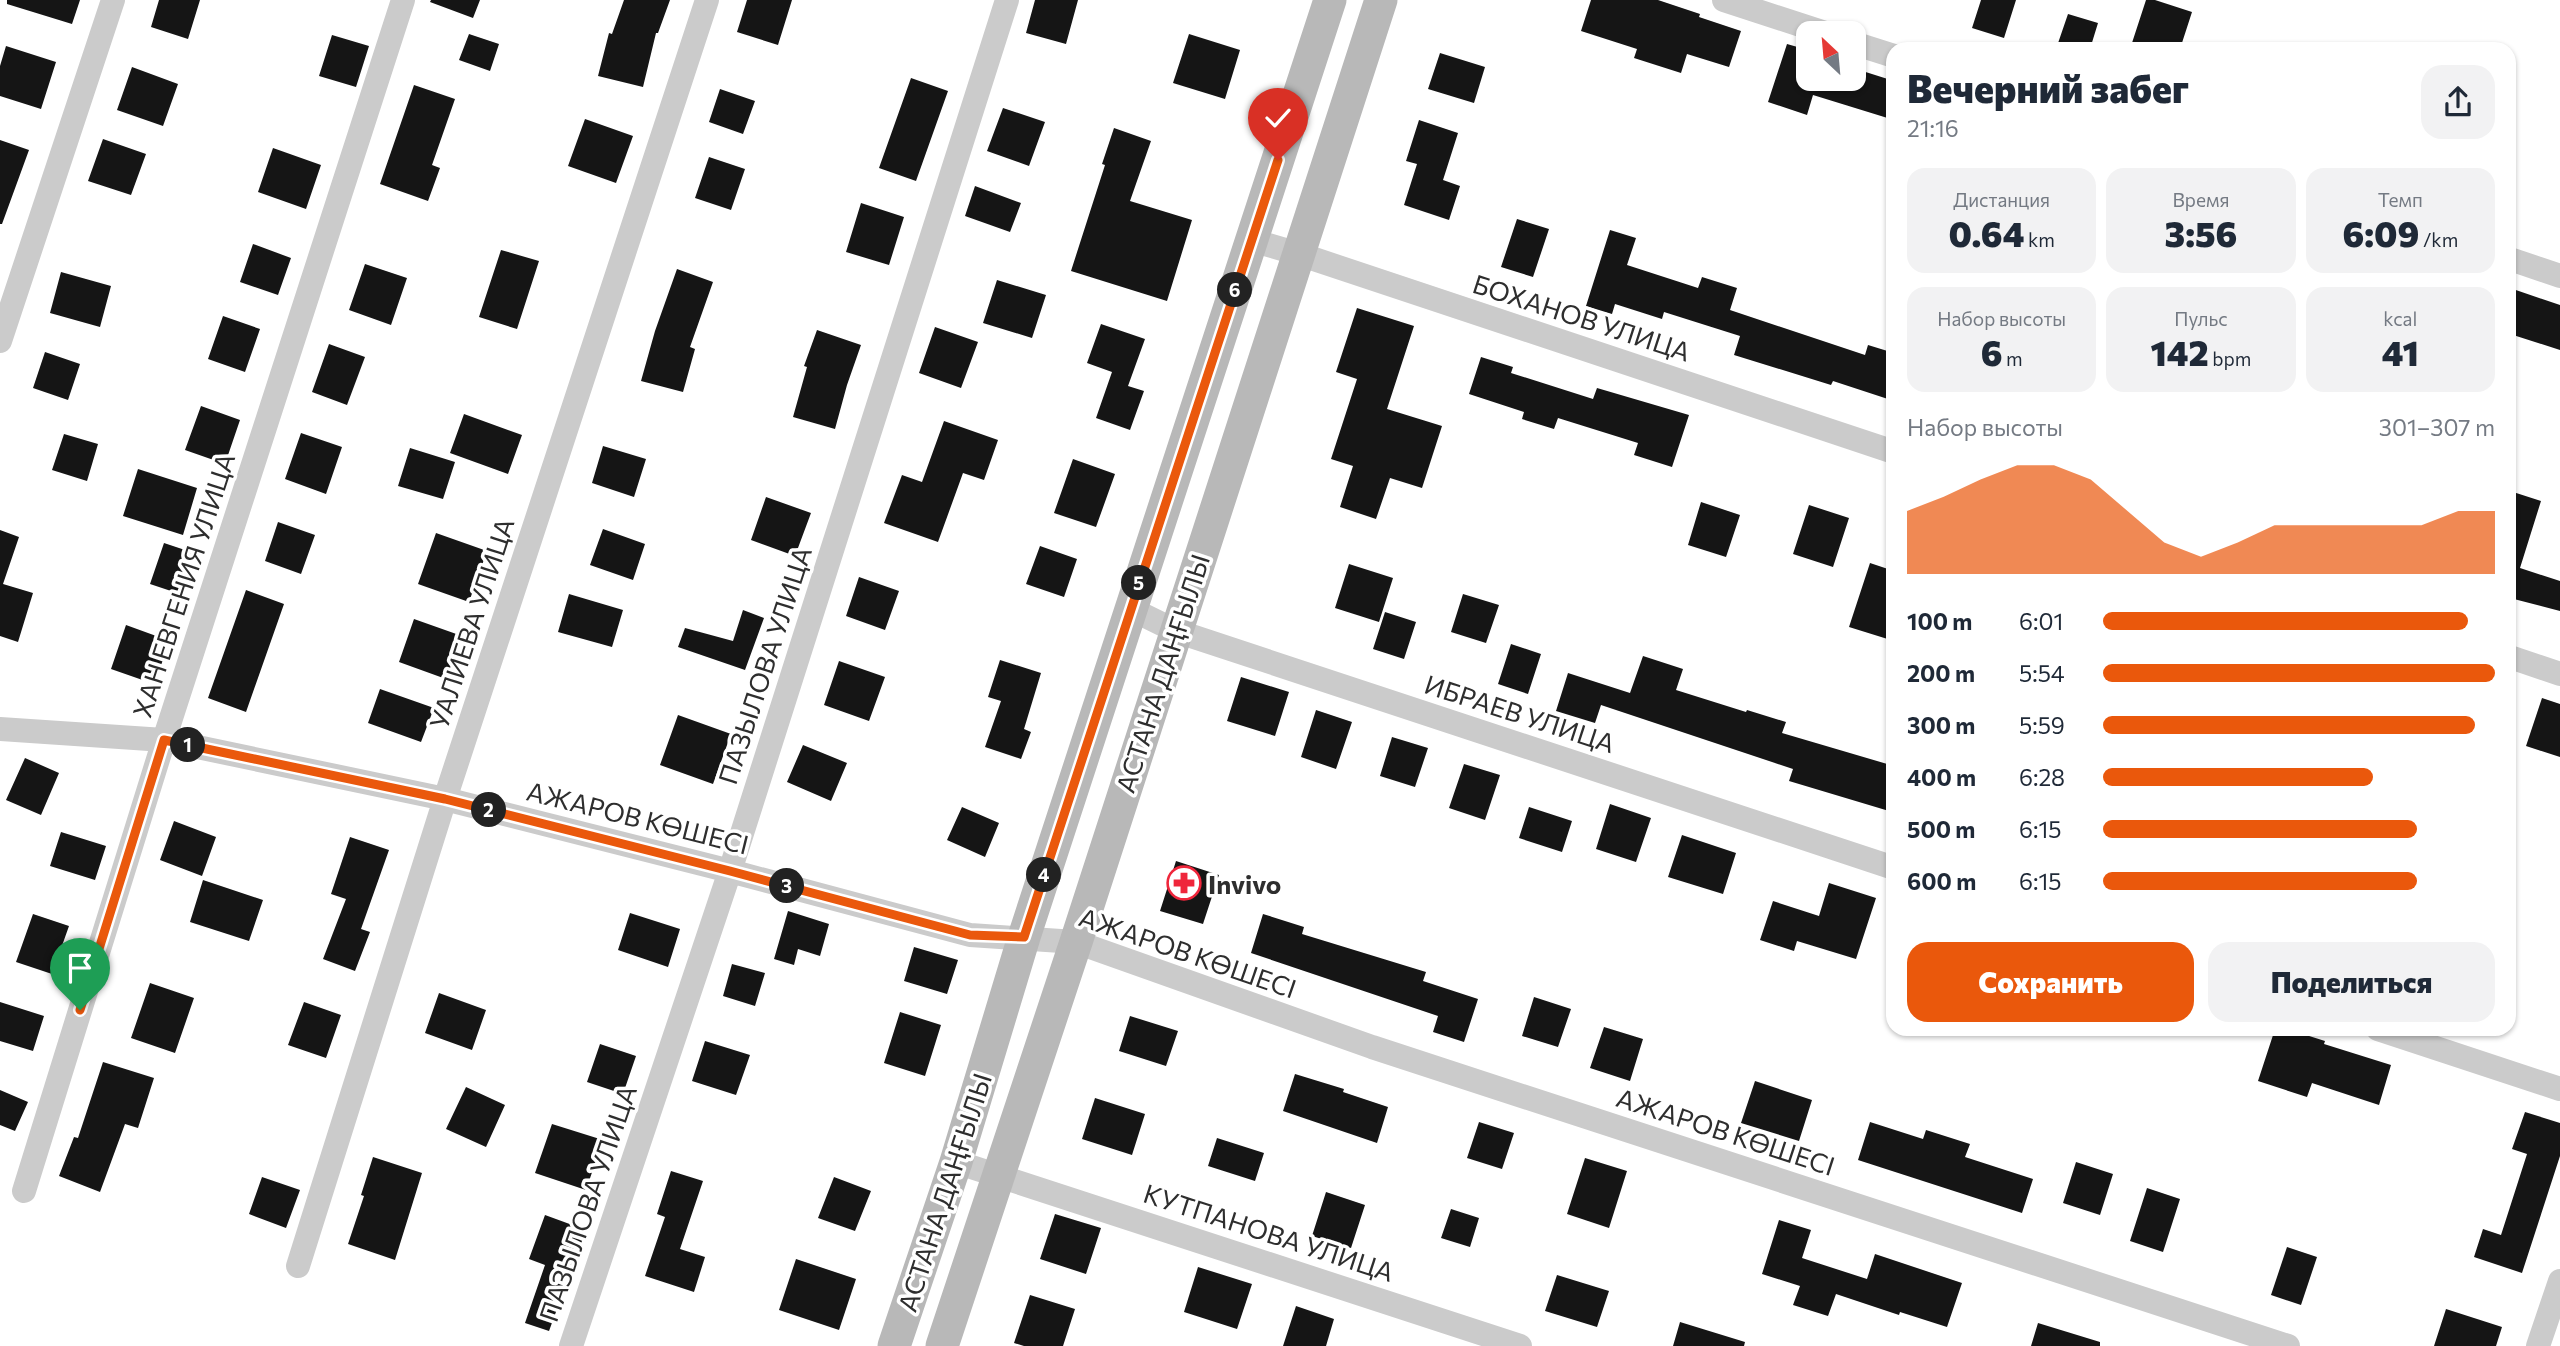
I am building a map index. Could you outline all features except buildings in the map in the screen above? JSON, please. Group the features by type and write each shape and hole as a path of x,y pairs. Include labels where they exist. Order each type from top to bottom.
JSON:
{"street":[{"path":"0,341 113,0"},
{"name":"ХАН ЕВГЕНИЯ УЛИЦА","path":"24,1191 164,740 403,0"},
{"name":"УАЛИЕВА УЛИЦА","path":"298,1266 445,799 707,0"},
{"name":"ПАЗЫЛОВА УЛИЦА","path":"571,1346 730,871 1007,0"},
{"name":"АСТАНА ДАҢҒЫЛЫ","path":"894,1346 956,1162 1024,937 1330,0"},
{"name":"АСТАНА ДАҢҒЫЛЫ","path":"942,1346 1076,942 1381,0"},
{"path":"1724,0 1796,24"},
{"path":"1866,47 1886,53"},
{"name":"БОХАНОВ УЛИЦА","path":"1251,240 1886,449"},
{"path":"2516,262 2560,276"},
{"name":"ИБРАЕВ УЛИЦА","path":"1131,609 1176,631 1886,865"},
{"path":"2516,659 2560,674"},
{"name":"АЖАРОВ КӨШЕСІ","path":"0,729 164,740 445,799 970,935 1076,942 1372,1047 2288,1346"},
{"path":"2399,1036 2560,1089"},
{"name":"КУТПАНОВА УЛИЦА","path":"956,1162 1520,1346"},
{"path":"2538,1346 2560,1281"}],"place":[{"name":"Invivo","path":"1184,883"}],"route":[{"path":"80,1010 164,740 445,799 970,935 1024,937 1278,160"}]}
